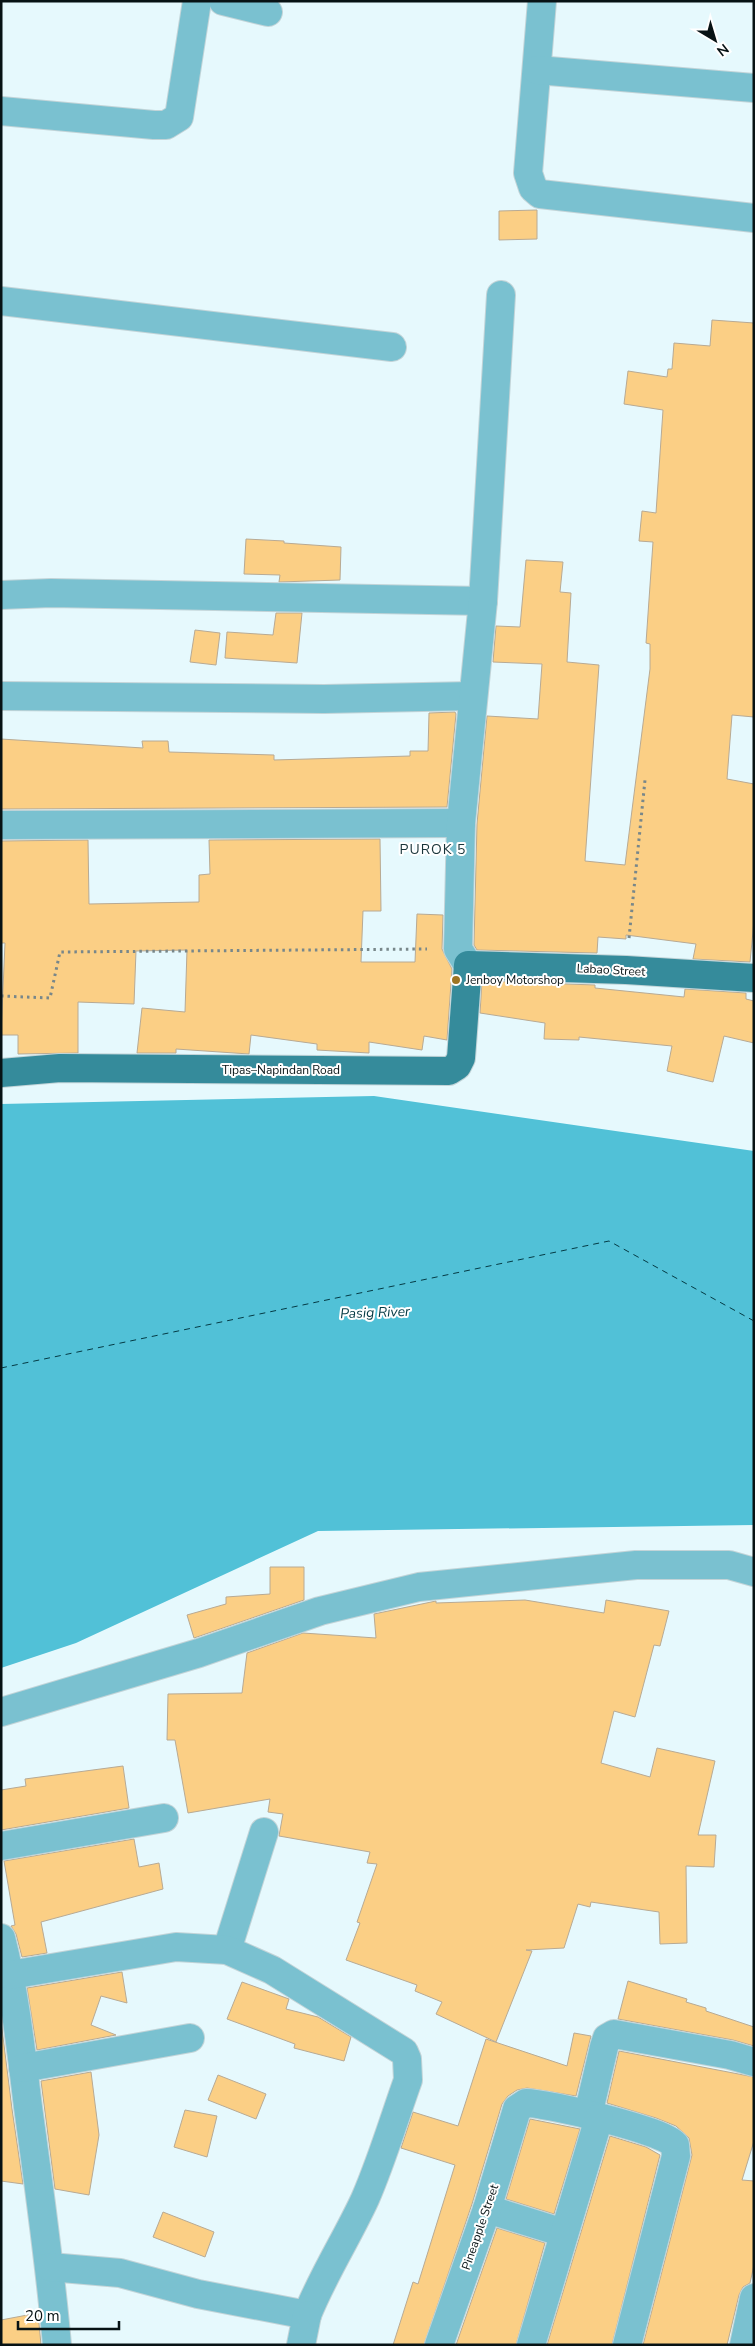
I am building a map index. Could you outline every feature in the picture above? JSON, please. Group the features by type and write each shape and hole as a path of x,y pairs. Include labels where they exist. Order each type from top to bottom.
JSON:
{"main road":[{"name":"Labao Street","path":"463,957 754,978"},
{"name":"Tipas–Napindan Road","path":"1,1073 60,1068 449,1071 458,1066 461,1058 463,957"}],"street":[{"path":"1,110 154,125 174,122 179,117 197,1"},
{"path":"224,1 268,12"},
{"path":"542,1 528,173 533,188 540,194 754,218"},
{"path":"537,70 754,88"},
{"path":"463,957 461,822 482,601 501,296"},
{"path":"1,301 392,348"},
{"path":"1,594 60,593 482,601"},
{"path":"1,696 324,700 473,696"},
{"path":"1,825 461,822"},
{"path":"1,1712 199,1654 320,1611 419,1588 636,1565 729,1565 754,1572"},
{"path":"1,1846 164,1818"},
{"path":"227,1950 264,1832"},
{"path":"1,1938 10,1975 23,2068 50,2267 57,2345"},
{"path":"10,1975 176,1947 227,1950 272,1970 404,2052 407,2060 408,2080 365,2197 336,2259 319,2286 307,2315 301,2345"},
{"path":"531,2345 564,2233 594,2117 607,2038 614,2034 730,2055 754,2062"},
{"path":"23,2068 190,2038"},
{"name":"Pineapple Street","path":"439,2345 487,2209 517,2109 526,2103 532,2103 594,2117"},
{"path":"594,2117 663,2136 673,2142 676,2149 627,2345"},
{"path":"487,2209 564,2233"},
{"path":"50,2267 120,2273 198,2294 307,2315"},
{"path":"744,2345 754,2298"}],"path":[{"path":"626,970 645,780"},
{"path":"1,996 50,998 60,952 463,957"}],"water":[{"name":"Pasig River","path":"374,1096 754,1151 754,1525 318,1531 76,1643 1,1668 1,1104"}],"building":[{"path":"537,210 537,239 499,240 499,211"},
{"path":"712,320 754,323 754,717 732,715 727,779 754,784 754,921 750,962 693,959 696,944 626,935 626,939 598,937 597,953 477,950 474,945 477,824 487,716 538,719 542,664 493,662 496,626 520,627 526,560 563,562 560,592 571,593 567,662 599,665 585,861 625,865 650,669 650,644 646,643 653,542 639,541 642,511 656,513 663,410 624,404 628,371 667,377 668,369 672,369 674,343 710,346"},
{"path":"246,539 341,547 340,580 279,582 280,575 244,574"},
{"path":"276,613 302,613 297,663 225,658 227,632 273,635"},
{"path":"195,630 220,633 216,665 190,662"},
{"path":"455,712 447,807 1,809 1,739 143,748 142,741 168,741 169,752 274,755 274,760 410,756 410,751 428,751 429,713"},
{"path":"380,839 381,911 363,911 361,962 415,962 417,914 443,915 442,949 452,969 447,1040 424,1036 422,1050 369,1042 369,1053 317,1050 317,1044 251,1035 249,1054 176,1049 176,1053 137,1053 142,1008 185,1012 187,950 136,951 134,1004 78,1002 78,1053 18,1054 18,1035 1,1035 5,943 1,943 1,841 88,840 89,904 199,902 199,875 210,874 209,840"},
{"path":"482,981 595,985 595,988 684,997 685,989 746,993 746,999 754,1001 754,1043 724,1036 713,1082 667,1071 672,1046 579,1037 579,1040 544,1039 545,1023 480,1013"},
{"path":"270,1567 304,1567 304,1600 194,1638 187,1615 226,1604 226,1597 270,1594"},
{"path":"525,1600 604,1613 606,1600 669,1611 660,1646 654,1645 635,1717 614,1711 601,1763 650,1777 657,1748 715,1761 698,1835 716,1835 714,1867 686,1866 687,1943 660,1944 659,1912 591,1902 590,1907 578,1904 564,1948 526,1950 532,1951 496,2042 436,2014 442,2002 415,1991 417,1985 346,1960 360,1923 357,1922 377,1864 367,1863 370,1852 279,1836 283,1814 268,1812 270,1799 188,1813 175,1740 167,1740 168,1694 242,1693 247,1653 303,1633 376,1638 374,1614 436,1601 436,1603"},
{"path":"123,1766 129,1808 1,1830 1,1790 26,1786 25,1779"},
{"path":"134,1839 139,1867 159,1863 163,1889 41,1922 47,1953 22,1957 16,1934 11,1926 15,1925 4,1861"},
{"path":"122,1972 127,2003 101,1996 91,2025 116,2035 37,2050 27,1988"},
{"path":"628,1981 687,1999 686,2002 706,2008 706,2011 754,2027 754,2046 733,2040 618,2019"},
{"path":"242,1982 289,1999 286,2009 318,2017 351,2037 344,2061 294,2048 295,2044 227,2019"},
{"path":"1,2021 12,2109 23,2184 1,2181"},
{"path":"574,2033 591,2036 576,2096 527,2088 517,2090 508,2096 502,2104 472,2204 424,2345 393,2345 413,2282 418,2284 455,2165 401,2148 413,2112 458,2126 486,2039 567,2066"},
{"path":"619,2051 754,2077 754,2141 742,2180 754,2181 754,2265 750,2283 743,2287 739,2295 727,2345 643,2345 692,2155 689,2138 676,2126 607,2103"},
{"path":"91,2072 99,2135 89,2195 55,2189 41,2081"},
{"path":"218,2075 266,2094 256,2119 208,2100"},
{"path":"185,2110 217,2116 207,2157 174,2147"},
{"path":"530,2119 580,2129 554,2214 506,2199"},
{"path":"610,2136 646,2147 660,2155 612,2345 547,2345"},
{"path":"163,2212 214,2232 205,2257 153,2237"},
{"path":"497,2228 545,2243 516,2345 456,2345"},
{"path":"38,2313 41,2345 1,2345 1,2320"}],"ferry route":[{"path":"1,1368 609,1241 754,1321"}],"place":[{"name":"Jenboy Motorshop","path":"456,980"}],"district":[{"name":"PUROK 5","path":"433,849"}]}
